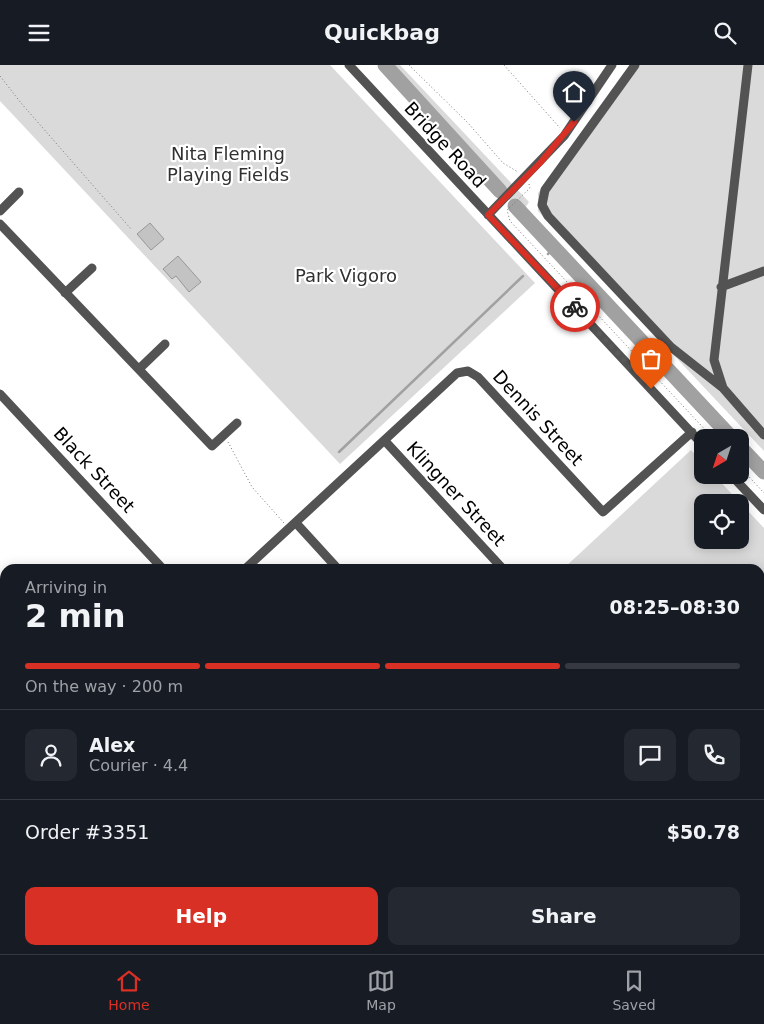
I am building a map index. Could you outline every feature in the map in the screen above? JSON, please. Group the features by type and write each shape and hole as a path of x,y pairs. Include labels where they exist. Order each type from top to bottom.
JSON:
{"street":[{"name":"Bridge Road","path":"348,65 692,433"},
{"path":"488,215 565,135 612,65"},
{"path":"635,65 544,190 542,205 548,216 671,347 723,387 764,435"},
{"path":"723,387 714,359 748,65"},
{"path":"0,211 19,192"},
{"path":"0,224 212,446 237,423"},
{"path":"65,293 92,268"},
{"path":"721,287 764,271"},
{"path":"139,369 165,344"},
{"name":"Dennis Street","path":"250,564 457,373 468,371 478,377 603,512 692,433"},
{"name":"Black Street","path":"0,394 158,564"},
{"name":"Klingner Street","path":"385,441 498,564"},
{"path":"739,484 764,510"},
{"path":"292,526 333,564"}],"path":[{"path":"409,65 468,123 503,163 520,174"},
{"path":"504,65 553,118 565,135"},
{"path":"0,76 20,103 131,229"},
{"path":"529,183 530,188 507,210 510,221 705,429"},
{"path":"224,435 252,487 292,526"},
{"path":"749,477 764,493"}],"green space":[{"name":"Park Vigoro","path":"0,65 330,65 535,283 340,464 0,101"},
{"path":"383,65 400,65 529,202 522,213"},
{"path":"631,65 764,65 764,451 749,435 749,429 743,429 538,211 538,193"},
{"path":"691,450 694,453 694,484 722,484 732,494 694,494 694,549 749,549 749,512 764,528 764,564 568,564"}],"building":[{"path":"150,223 164,239 151,250 137,234"},
{"path":"178,256 201,282 189,292 176,276 172,279 163,269"}],"waterway":[{"path":"385,65 500,191"},
{"path":"515,206 724,429"},
{"path":"548,254 554,248"},
{"path":"339,452 523,276"},
{"path":"749,456 764,472"}],"way so far":[{"path":"575,307 651,389"}],"route":[{"path":"574,122 540,163 488,215 575,307"}],"park label":[{"name":"Nita Fleming Playing Fields","path":"228,164"}]}
